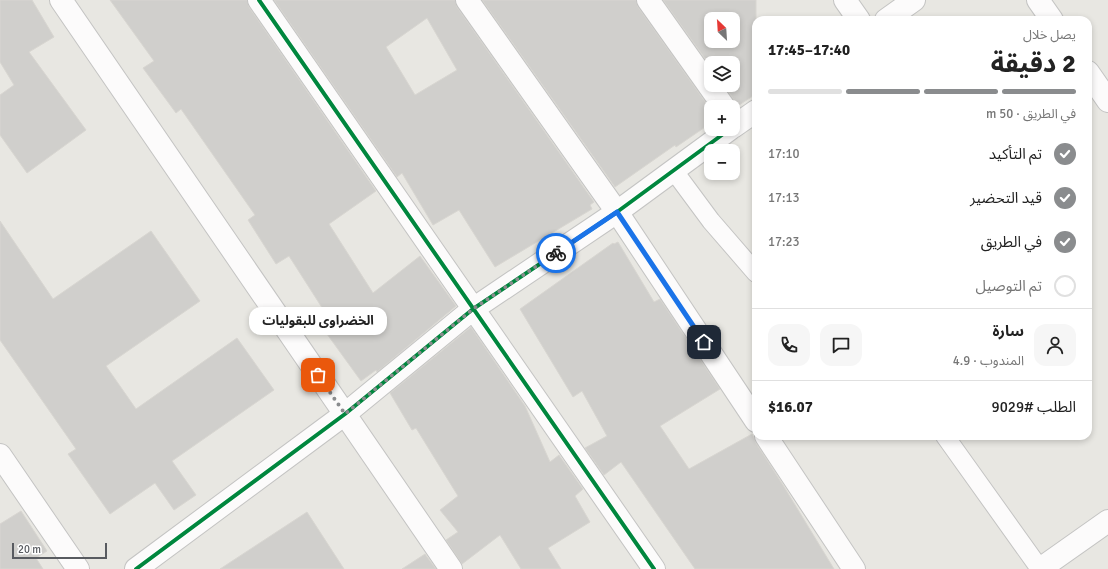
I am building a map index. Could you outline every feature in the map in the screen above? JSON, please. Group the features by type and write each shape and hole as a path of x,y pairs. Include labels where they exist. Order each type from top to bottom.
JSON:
{"street":[{"path":"61,0 451,569"},
{"path":"259,0 654,569"},
{"path":"467,0 617,212 752,415"},
{"path":"648,0 717,100"},
{"path":"845,0 856,16"},
{"path":"892,16 914,0"},
{"path":"1038,0 1049,16"},
{"path":"1092,78 1108,101"},
{"path":"740,118 752,113"},
{"path":"136,569 345,414 473,309 617,212 674,171 715,136"},
{"path":"769,440 854,569"},
{"path":"0,455 78,569"},
{"path":"1046,567 1108,520"}],"lane":[{"path":"674,171 710,221 752,268"},
{"path":"948,440 1046,567"}],"building":[{"path":"0,0 32,0 54,37 29,52 86,130 27,173 0,135 0,95 14,85 0,62"},
{"path":"110,0 247,0 249,7 376,191 329,224 373,293 420,256 456,306 377,372 376,370 361,381 319,323 328,317 289,256 276,264 248,220 255,215 181,109 176,113 143,68 154,61"},
{"path":"274,0 455,0 457,7 594,202 590,205 592,209 495,267 459,210 433,225 402,173 397,177","holes":["427,18 457,70 415,95 386,47"]},
{"path":"482,0 636,0 638,7 704,100 704,128 676,147 675,145 615,187"},
{"path":"663,0 756,0 756,16 752,16 752,97 740,104 740,100 734,100 729,92 740,92 740,56 704,56 704,57"},
{"path":"0,221 53,299 151,231 200,301 106,366 136,409 237,338 274,390 172,461 196,495 174,510 155,483 110,514 68,454 76,449 0,340"},
{"path":"618,242 654,302 660,299 720,389 660,426 689,469 752,434 752,440 755,440 834,569 695,569 621,462 604,475 585,448 607,436 582,391 573,397 520,309 613,243"},
{"path":"471,327 525,406 550,462 559,455 583,489 575,496 590,522 548,548 561,569 521,569 500,535 462,564 446,540 458,532 440,510 458,496 416,428 412,430 390,393"},
{"path":"21,511 47,551 36,558 43,569 0,569 0,524"},
{"path":"307,512 344,569 220,569"},
{"path":"425,554 436,569 402,569"}],"cycle path":[{"path":"259,0 654,569"},
{"path":"136,569 345,414 473,309 617,212 720,136"}],"way so far":[{"path":"318,375 345,414 473,309 556,253"}],"place":[{"name":"الخضراوى للبقوليات","path":"318,375"}],"route":[{"path":"556,253 617,212 704,342"}]}
